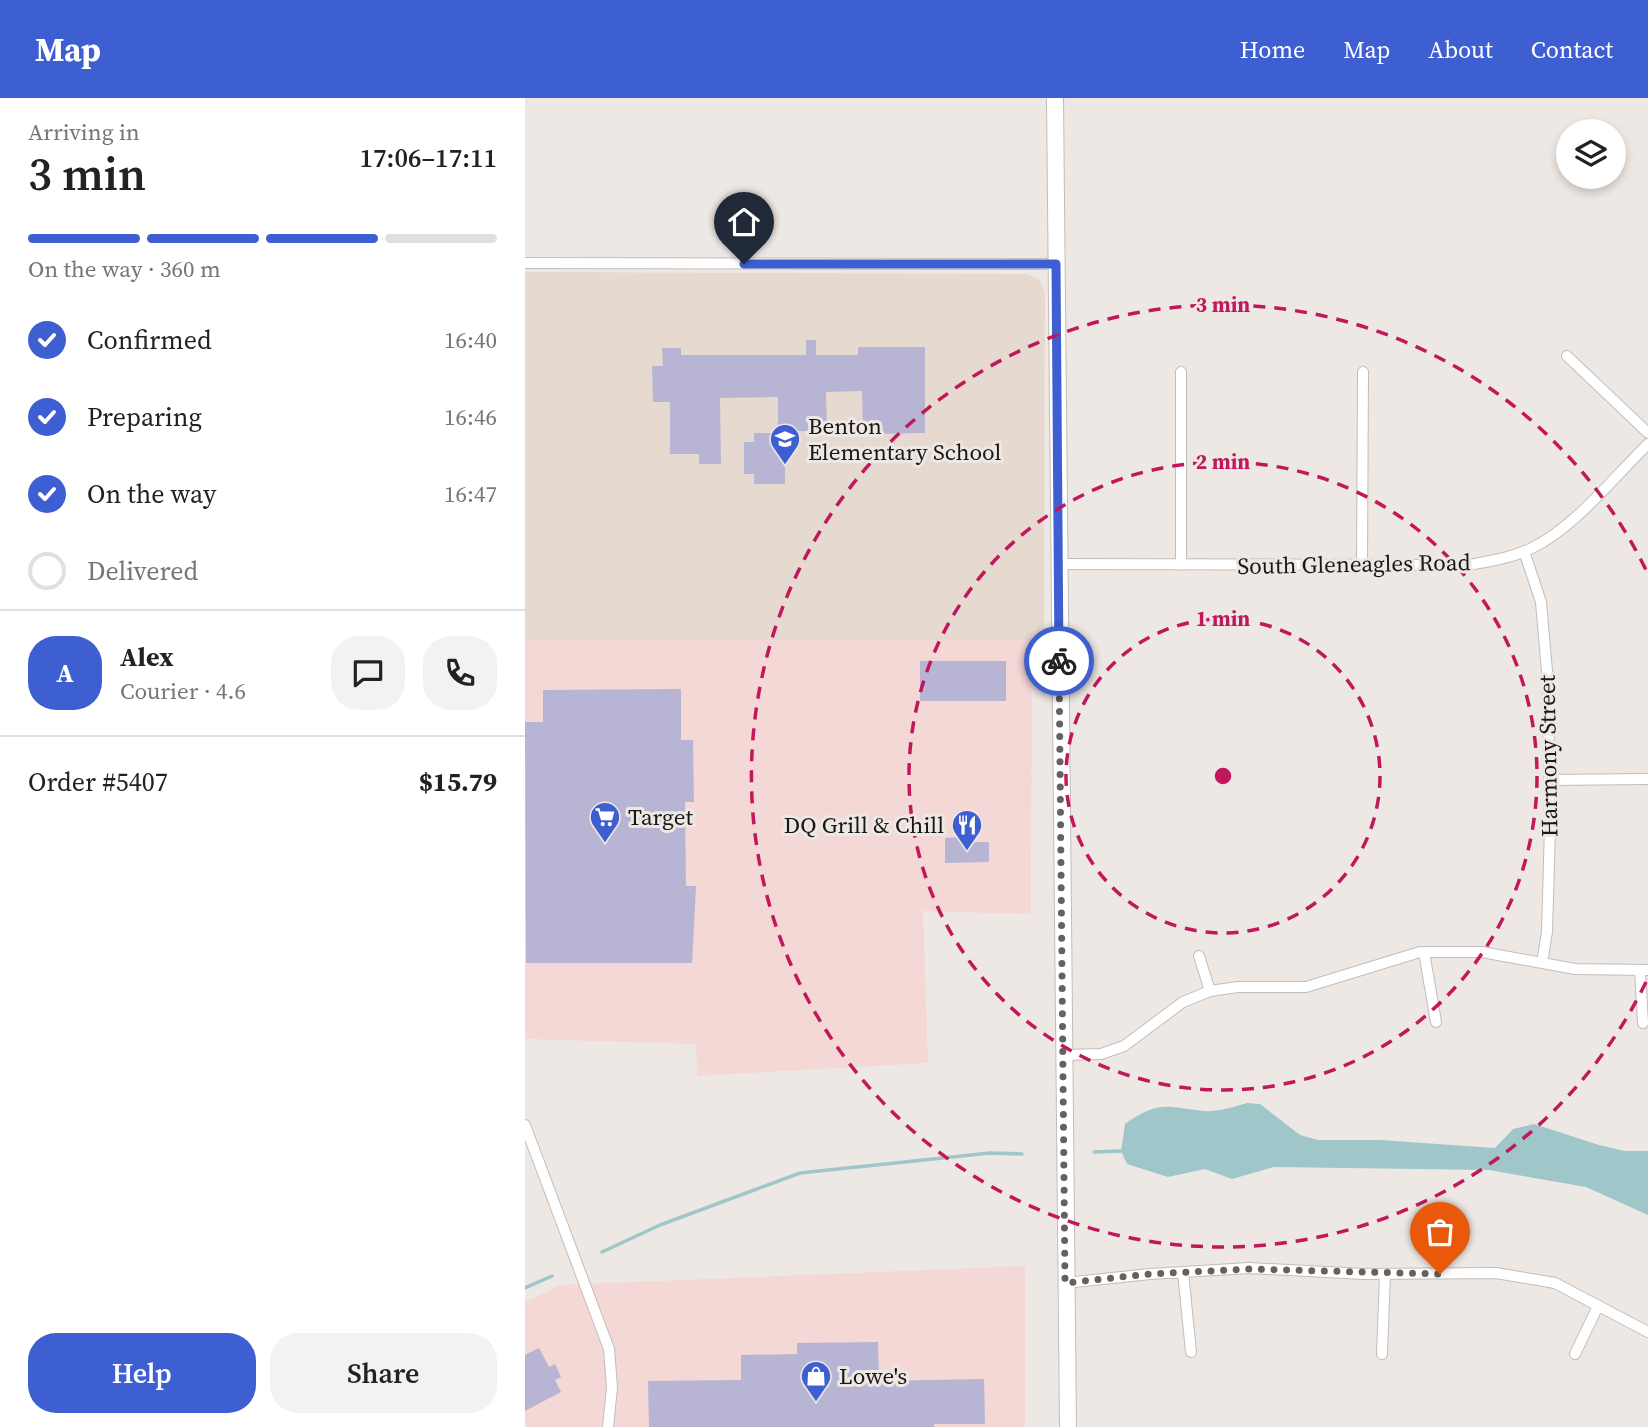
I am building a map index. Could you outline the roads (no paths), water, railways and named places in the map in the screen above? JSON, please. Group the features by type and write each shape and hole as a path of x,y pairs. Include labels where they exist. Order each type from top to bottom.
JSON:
{"main road":[{"path":"1055,98 1068,1427"}],"street":[{"path":"525,263 1056,264"},
{"path":"1567,356 1648,433"},
{"path":"1181,372 1181,565"},
{"path":"1362,565 1363,372"},
{"name":"South Gleneagles Road","path":"1059,564 1469,565 1524,551 1556,533 1648,444"},
{"name":"Harmony Street","path":"1524,551 1541,602 1546,638 1549,780 1547,932 1542,963"},
{"path":"1549,780 1648,779"},
{"path":"1064,1055 1101,1054 1123,1046 1183,1002 1210,991 1238,987 1306,987 1424,951 1482,952 1575,969 1644,970 1643,1023"},
{"path":"1424,951 1436,1022"},
{"path":"1199,956 1210,991"},
{"path":"525,1125 610,1349 613,1387 608,1427"},
{"path":"1065,1283 1249,1269 1384,1274 1496,1273 1555,1283 1648,1332"},
{"path":"1183,1272 1191,1352"},
{"path":"1382,1354 1384,1274"},
{"path":"1575,1354 1598,1306"}],"water":[{"path":"1247,1103 1260,1104 1300,1135 1318,1140 1380,1140 1495,1148 1513,1129 1534,1124 1599,1145 1625,1151 1648,1151 1648,1215 1586,1187 1489,1170 1274,1167 1232,1179 1205,1169 1168,1177 1127,1164 1121,1151 1125,1124 1147,1111 1171,1107 1214,1111"}],"waterway":[{"path":"1094,1152 1121,1151"},
{"path":"602,1252 660,1225 800,1173 990,1153 1022,1154"},
{"path":"525,1288 552,1276"}],"place":[{"name":"Benton Elementary School","path":"785,466"},
{"name":"Target","path":"605,844"},
{"name":"DQ Grill & Chill","path":"967,852"},
{"name":"Lowe's","path":"816,1403"}]}
